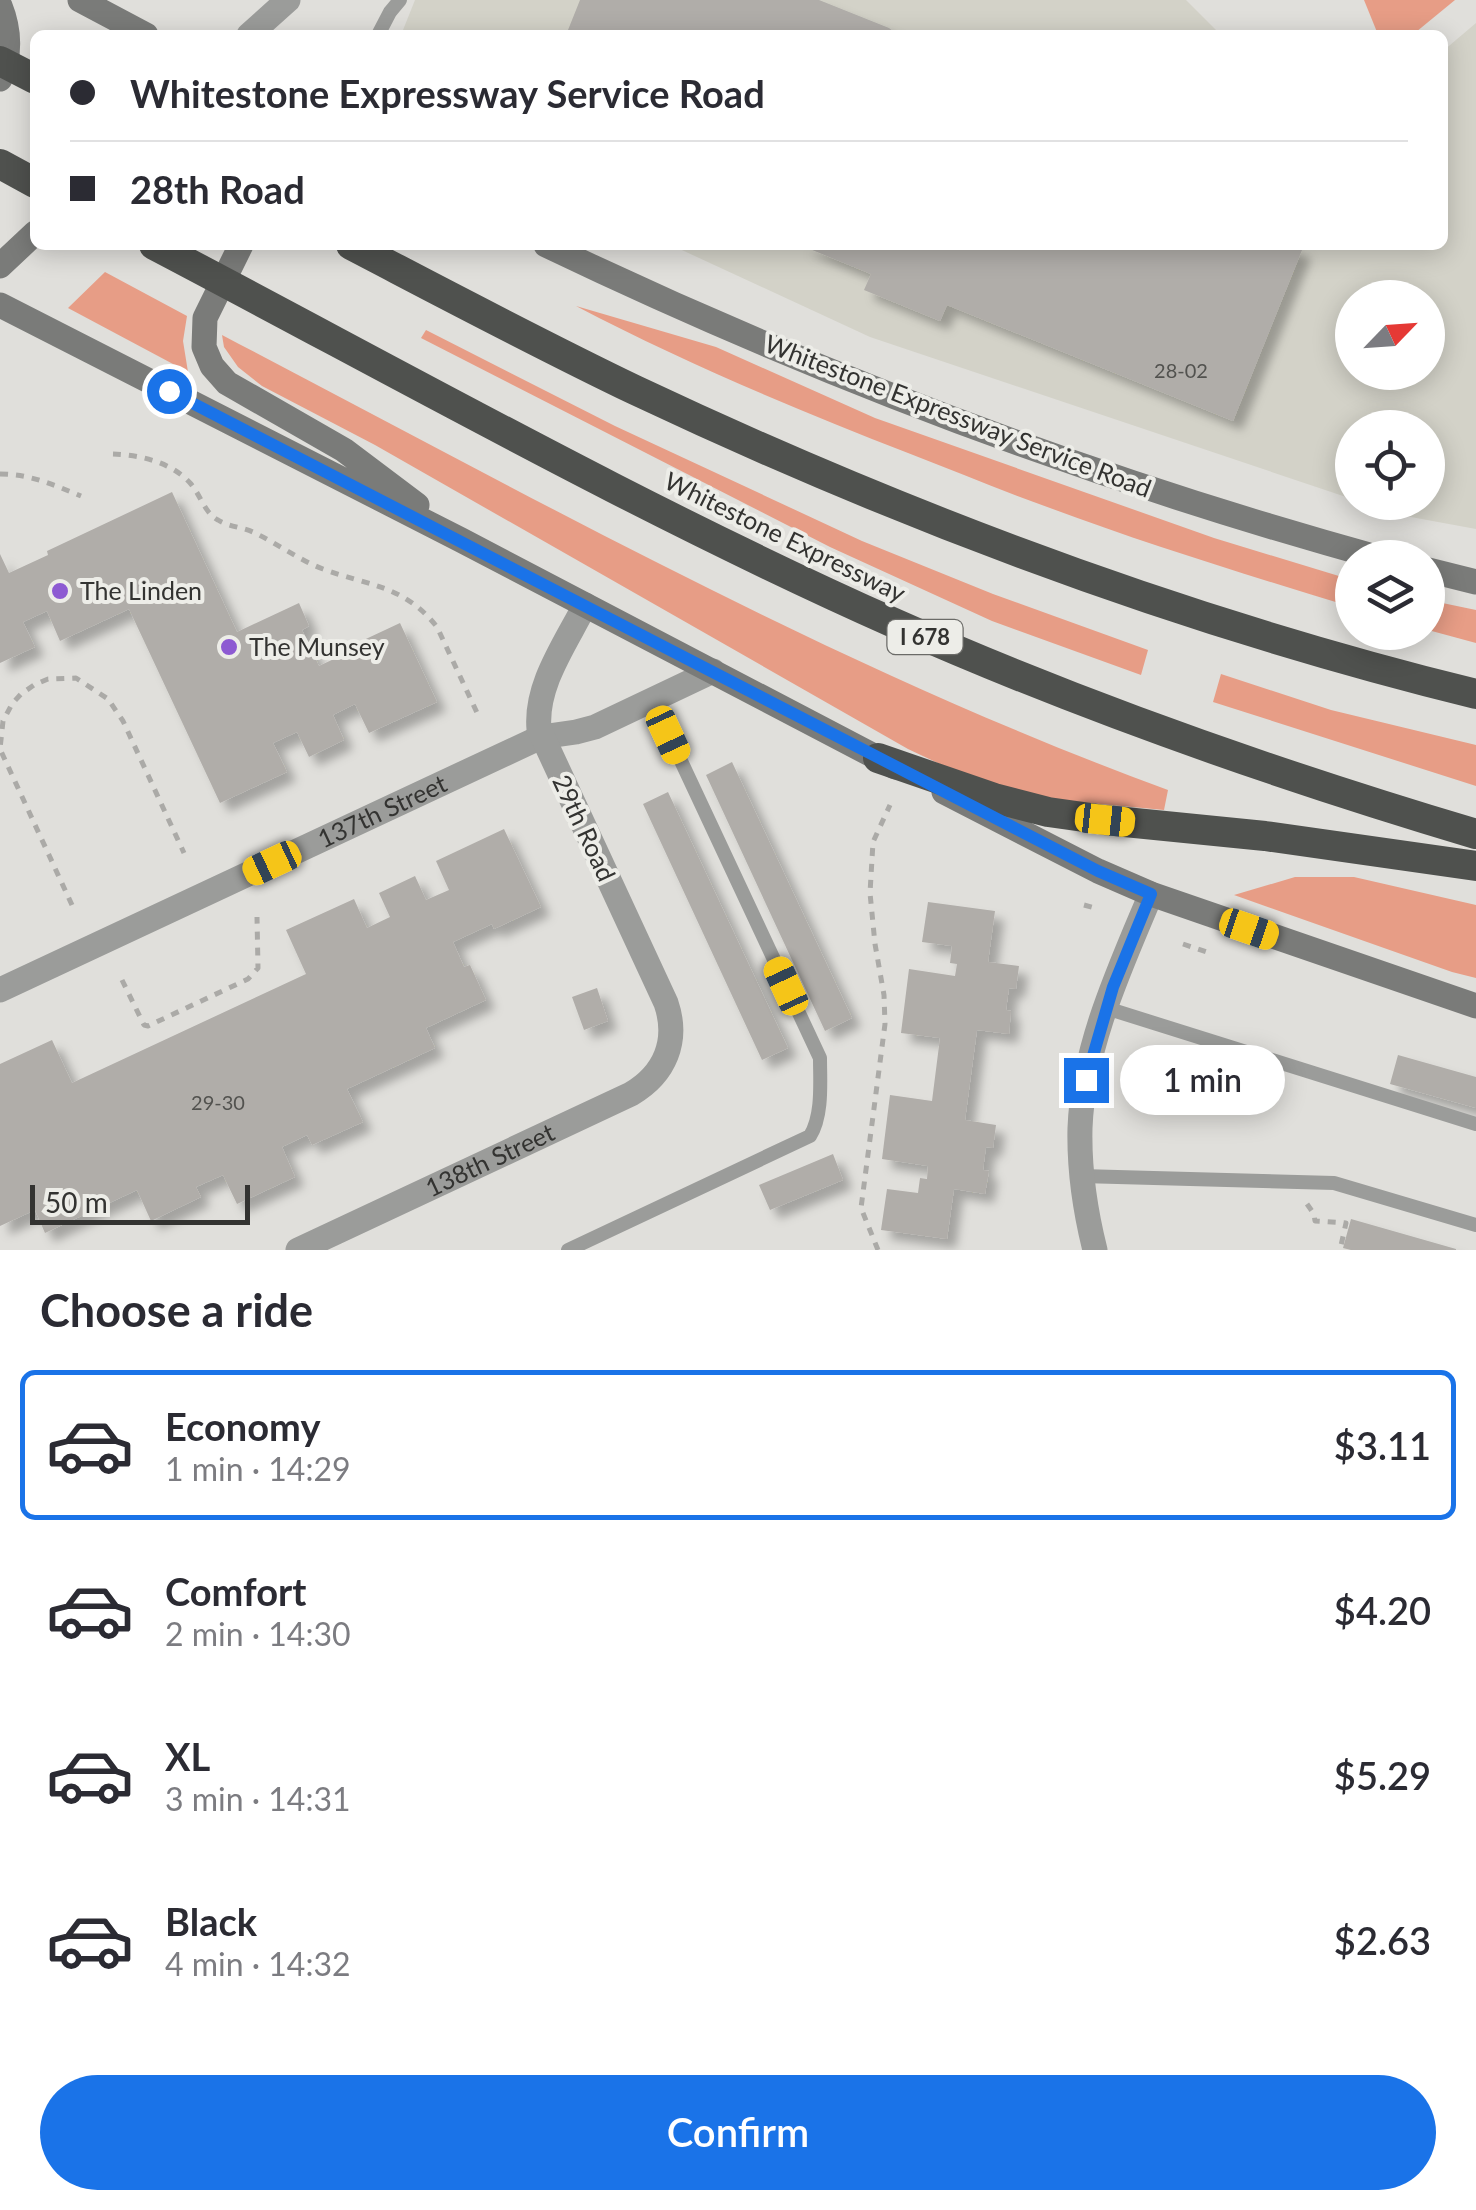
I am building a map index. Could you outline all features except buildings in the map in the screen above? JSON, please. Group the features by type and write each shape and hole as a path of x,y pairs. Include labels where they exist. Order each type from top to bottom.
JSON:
{"highway":[{"path":"0,61 30,76"},
{"path":"0,164 30,179"},
{"name":"Whitestone Expressway","path":"163,250 731,547 926,638 1199,746 1352,798 1476,834"},
{"path":"361,250 634,389 799,464 1081,574 1267,636 1476,694"},
{"path":"878,758 994,798 1048,812 1265,836 1476,866"}],"main road":[{"path":"80,0 137,30"},
{"path":"0,6 6,20 8,51 0,79"},
{"path":"0,266 30,239"},
{"path":"238,250 209,309 204,328 204,347 218,374 344,450 461,540"},
{"name":"Whitestone Expressway Service Road","path":"557,250 795,358 946,418 1112,476 1335,545"},
{"path":"0,305 1098,871 1151,894 1476,1006"},
{"path":"1445,574 1476,582"}],"street":[{"path":"255,30 288,0"},
{"name":"29th Road","path":"586,605 544,690 538,714 541,738 666,1003 672,1030 668,1052"},
{"name":"137th Street","path":"0,990 541,738 586,730 713,671"},
{"path":"1095,1250 1081,1176 1083,1102 1106,1008 1151,894"},
{"name":"138th Street","path":"298,1250 631,1094 650,1080 668,1052"}],"lane":[{"path":"381,30 400,0"},
{"path":"568,1250 810,1136 816,1126 820,1058 652,700"},
{"path":"1106,1008 1476,1124"},
{"path":"1081,1176 1334,1183 1476,1225"}],"path":[{"path":"113,454 147,458 170,468 189,482 217,520 251,531 319,568 394,590 428,615 437,628 479,717"},
{"path":"0,474 20,474 81,496"},
{"path":"72,905 0,749 4,720 12,704 34,685 48,679 76,678 108,698 123,721 184,853"},
{"path":"878,1250 861,1203 886,1024 872,919 872,854 873,842 890,805"},
{"path":"1084,906 1098,909"},
{"path":"122,980 144,1025 180,1012 255,974 257,918"},
{"path":"1183,944 1207,952"}],"shaded area":[{"path":"415,0 1186,0 1216,30 403,30"},
{"path":"1364,0 1455,0 1418,30 1376,30"},
{"path":"1476,23 1476,529 1427,520 1445,520 1445,410 1335,410 1335,493 870,337 682,250 1448,250 1448,47"},
{"path":"105,272 187,316 183,341 188,372 68,308"},
{"path":"576,306 716,347 875,418 1214,538 1335,575 1335,602 1087,522 996,488 657,346"},
{"path":"426,330 615,426 862,541 1148,650 1141,675 992,621 830,547 421,338"},
{"path":"222,335 805,636 1045,742 1168,790 1164,810 1037,798 908,749 375,445 262,386 238,367 224,347"},
{"path":"1445,604 1476,610 1476,643 1445,635"},
{"path":"1221,674 1331,710 1476,745 1476,786 1213,702"},
{"path":"1295,877 1354,877 1476,905 1476,978 1234,895"}],"place":[{"name":"The Linden","path":"60,591"},
{"name":"The Munsey","path":"229,647"}],"route":[{"path":"169,391 1098,871 1151,894 1113,987 1086,1080"}]}
